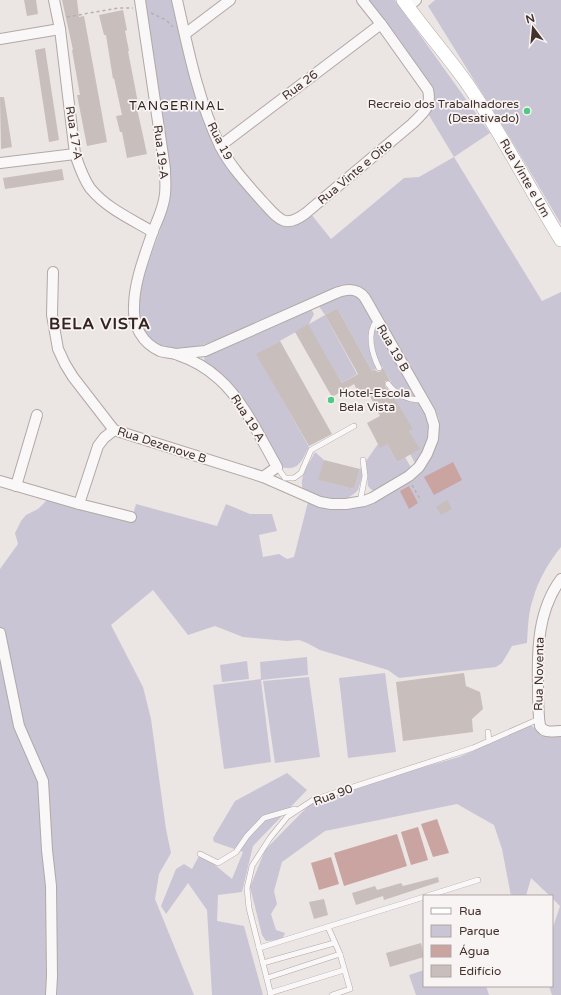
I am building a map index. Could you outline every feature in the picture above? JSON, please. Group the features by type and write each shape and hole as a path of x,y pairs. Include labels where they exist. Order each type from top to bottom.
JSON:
{"street":[{"name":"Rua 17-A","path":"54,0 60,29 75,154 82,174 90,187 104,202 153,232"},
{"name":"Rua 19","path":"177,0 195,77 206,112 220,146 231,164 248,185 282,220"},
{"path":"185,34 230,0"},
{"path":"362,0 381,24"},
{"name":"Rua Vinte e Um","path":"409,2 466,81 496,128 539,205 561,240"},
{"name":"Rua 19-A","path":"140,4 165,169 165,194 162,209 137,281 134,319 138,330 146,342 160,352 176,354"},
{"name":"Rua Vinte e Oito","path":"282,220 289,222 302,216 424,113 429,103 428,90 381,24"},
{"name":"Rua 26","path":"220,146 381,24"},
{"path":"0,39 60,29"},
{"path":"0,163 75,154"},
{"name":"Rua Dezenove B","path":"53,272 52,314 58,349 73,377 114,430 263,477"},
{"name":"Rua 19 B","path":"176,354 205,351 311,303 346,290 357,291 363,295 424,400 433,421 433,439 424,461 407,477 372,498 346,504 324,503 263,477"},
{"path":"199,364 205,351"},
{"name":"Rua 19 A","path":"176,354 199,364 219,378 243,408 277,467"},
{"path":"16,486 36,415"},
{"path":"79,504 98,446 104,438 114,430"},
{"path":"263,477 277,467"},
{"path":"0,481 79,504 131,517"},
{"name":"Rua Noventa","path":"561,579 550,597 541,624 538,646 540,726 547,732 561,731"},
{"path":"0,633 19,726 43,781 47,850 51,886 51,995"}],"lane":[{"path":"377,320 372,329 371,339 374,356 379,368"},
{"path":"388,384 394,391 402,396 411,399 424,400"},
{"path":"277,467 285,478 294,478 301,473 311,450 354,426"},
{"path":"360,502 365,476 363,460"},
{"name":"Rua 90","path":"271,994 249,908 247,888 252,866 286,817 313,800 473,748 539,719"},
{"path":"488,732 489,741"},
{"path":"200,854 218,864 236,852 247,836 264,818 302,807"},
{"path":"430,895 478,880"},
{"path":"259,948 423,897"},
{"path":"328,927 340,954 350,989 332,995"},
{"path":"263,963 334,943"},
{"path":"267,978 340,954"},
{"path":"271,994 344,970"}],"path":[{"path":"58,19 140,4 170,23 177,34 185,34"},
{"path":"407,477 421,501"}],"green space":[{"path":"143,0 173,0 210,131 279,224 288,227 296,225 311,214 331,239 404,178 419,177 454,157 542,301 561,292 561,547 544,572 535,592 529,615 527,643 512,646 502,663 496,667 399,678 388,670 320,650 299,640 287,641 243,637 215,626 188,635 153,590 111,625 143,687 151,719 166,829 171,853 159,874 155,899 194,995 0,995 0,569 18,544 15,533 21,521 26,515 38,509 49,498 131,522 136,504 217,526 226,504 250,514 272,514 277,531 259,535 263,557 279,554 287,559 294,557 309,498 344,506 416,473 438,432 439,419 435,409 371,300 340,287 219,339 199,346 180,350 169,349 152,341 146,334 139,316 139,296 146,270 164,220 171,182 169,161"},
{"path":"366,0 395,0 490,133 454,157 427,112 433,103"},
{"name":"Recreio dos Trabalhadores (Desativado)","path":"435,0 561,0 561,224 515,146 428,6"},
{"path":"337,294 359,294 433,426 417,467 410,454 419,449 409,431 412,429 387,385 391,382 382,366 372,371 337,308 325,315 316,302"},
{"path":"309,305 314,314 309,324 325,315 357,374 342,383 308,325 257,354 309,447 298,465 290,468 278,466 257,429 205,365 205,354"},
{"path":"378,444 387,444 397,462 405,457 413,471 378,491 375,491 368,486 366,461"},
{"path":"315,452 324,460 319,480 354,489 362,465 362,477 358,490 342,502 337,503 305,493 302,483 304,472"},
{"path":"307,657 308,675 261,680 271,762 224,769 213,685 261,679 260,662"},
{"path":"247,661 249,679 222,682 220,665"},
{"path":"385,673 396,752 348,758 339,678"},
{"path":"309,677 320,757 275,763 263,681"},
{"path":"531,725 542,736 561,734 561,995 552,995 549,987 553,987 553,927 560,906 553,899 553,895 549,895 531,878 526,895 511,895 502,849 494,825 457,804 325,831 282,862 274,891 277,904 271,914 276,930 285,933 282,940 266,941 262,935 250,887 265,850 316,798 459,757"},
{"path":"287,773 307,790 253,846 242,892 218,895 217,921 244,926 263,995 212,995 207,910 188,883 166,914 161,906 176,869 184,864 192,869 200,854 232,879 243,852 214,842 213,838 235,801"},
{"path":"423,970 423,987 486,987 489,995 416,995 409,975"}],"water":[{"path":"453,462 462,480 434,495 424,477"},
{"path":"409,486 418,503 409,509 400,491"},
{"path":"437,819 449,853 433,857 421,824"},
{"path":"418,827 428,860 411,865 401,832"},
{"path":"397,834 407,866 344,886 334,853"},
{"path":"331,857 339,884 319,890 311,863"}],"building":[{"path":"24,0 36,0 38,14 27,16"},
{"path":"62,0 77,0 79,17 84,16 107,142 87,146 77,95 80,95 73,50"},
{"path":"123,10 127,30 125,31 128,51 138,103 136,104 147,154 127,158 122,132 120,132 116,116 122,115 114,78 113,79 106,35 104,35 99,15"},
{"path":"45,48 59,140 49,142 35,50"},
{"path":"0,97 4,97 12,147 1,149"},
{"path":"62,169 64,180 5,189 3,178"},
{"path":"337,308 372,371 381,371 383,367 390,381 385,381 385,386 392,394 413,429 409,431 420,449 397,462 387,444 380,448 367,423 380,416 369,394 361,398 354,384 332,397 295,332 308,324 342,383 358,374 325,315"},
{"path":"280,341 332,434 309,446 256,354"},
{"path":"324,460 360,469 354,489 318,480"},
{"path":"447,500 452,509 441,515 436,507"},
{"path":"464,673 466,686 480,692 483,709 472,719 473,732 403,741 396,682"},
{"path":"438,877 439,882 384,900 383,896 356,905 352,893 375,886 377,890 401,883 403,886"},
{"path":"324,899 328,915 314,919 309,902"},
{"path":"421,943 423,957 390,967 386,953"}],"place":[{"name":"Recreio dos Trabalhadores (Desativado)","path":"527,111"},
{"name":"Hotel-Escola Bela Vista","path":"331,400"}],"district":[{"name":"TANGERINAL","path":"177,106"},
{"name":"BELA VISTA","path":"100,324"}]}
